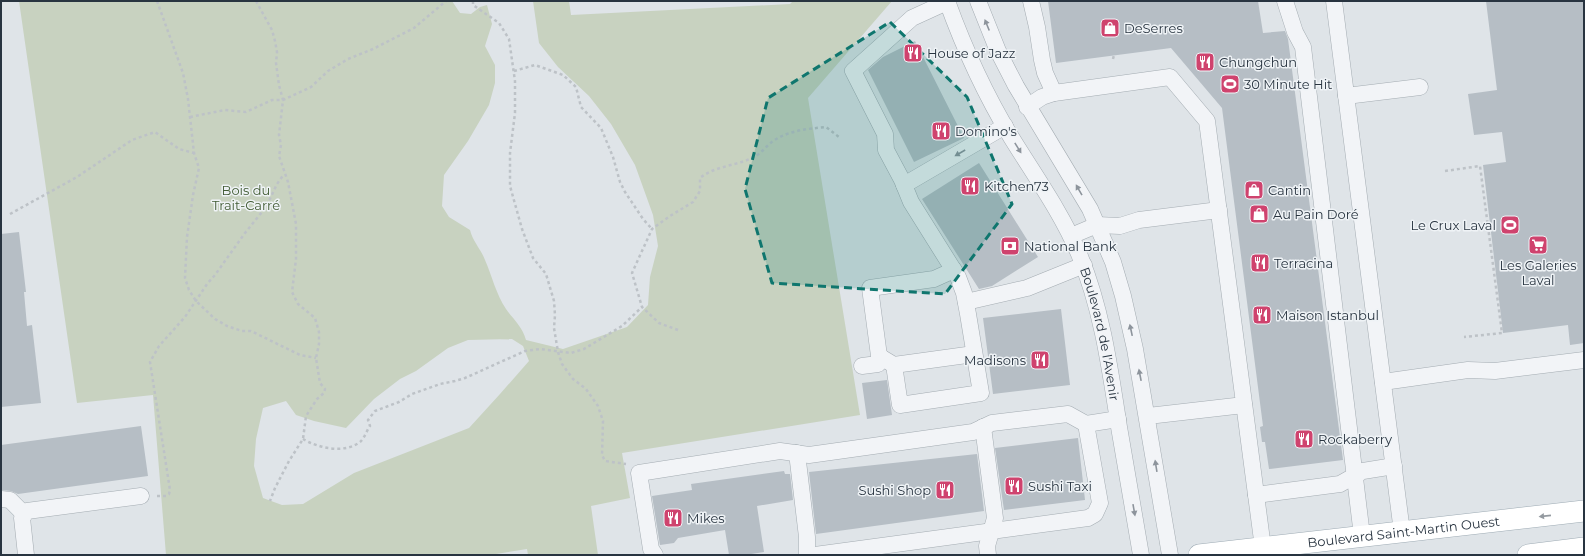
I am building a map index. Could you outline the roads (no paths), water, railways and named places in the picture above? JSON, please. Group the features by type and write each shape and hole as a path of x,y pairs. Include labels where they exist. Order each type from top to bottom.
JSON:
{"main road":[{"name":"Boulevard Saint-Martin Ouest","path":"1199,555 1584,511"},
{"path":"1528,555 1558,553 1584,548"}],"street":[{"path":"978,1 998,51 1027,107 1069,173 1109,251 1123,296 1135,349 1148,416 1170,555"},
{"path":"1031,1 1045,73 1054,93"},
{"path":"1285,1 1295,32 1303,47 1362,536"},
{"path":"1334,1 1402,532"},
{"path":"947,2 912,18 852,71 885,134 886,150 911,202 954,270 962,288 966,302 981,393 900,405 888,361 879,356 870,288 934,279 954,270"},
{"name":"Boulevard de l'Avenir","path":"947,2 956,27 973,64 1005,126 1056,207 1084,265 1096,302 1141,555"},
{"path":"1027,107 1042,97 1054,93 1170,77 1207,121 1263,548"},
{"path":"1346,96 1420,87"},
{"path":"904,185 1005,126"},
{"path":"1071,236 1097,225 1120,226 1139,220 1219,210"},
{"path":"966,302 1027,288 1084,265"},
{"path":"862,366 888,361 974,354"},
{"path":"1383,382 1468,370 1495,371 1584,360"},
{"path":"1148,416 1244,405"},
{"path":"656,555 651,550 638,473 780,451 809,455 973,432 992,423 1068,414 1086,424 1118,419"},
{"path":"815,555 1084,519 1095,514 1099,507 1100,499 1086,424"},
{"path":"983,427 995,518 987,546 988,555"},
{"path":"798,453 807,537 807,555"},
{"path":"1256,495 1340,484 1363,471 1394,466"},
{"path":"26,555 22,521 24,514 30,510 141,496"},
{"path":"1,499 10,500 24,514"}],"place":[{"name":"DeSerres","path":"1110,28"},
{"name":"House of Jazz","path":"913,53"},
{"name":"Chungchun","path":"1205,62"},
{"name":"30 Minute Hit","path":"1230,84"},
{"name":"Domino's","path":"941,131"},
{"name":"Kitchen73","path":"970,186"},
{"name":"Cantin","path":"1254,190"},
{"name":"Au Pain Doré","path":"1259,214"},
{"name":"Le Crux Laval","path":"1510,225"},
{"name":"Les Galeries Laval","path":"1538,245"},
{"name":"National Bank","path":"1010,246"},
{"name":"Terracina","path":"1260,263"},
{"name":"Maison Istanbul","path":"1262,315"},
{"name":"Madisons","path":"1040,360"},
{"name":"Rockaberry","path":"1304,439"},
{"name":"Sushi Taxi","path":"1014,486"},
{"name":"Sushi Shop","path":"945,490"},
{"name":"Mikes","path":"673,518"}],"park label":[{"name":"Bois du Trait-Carré","path":"246,198"}]}
